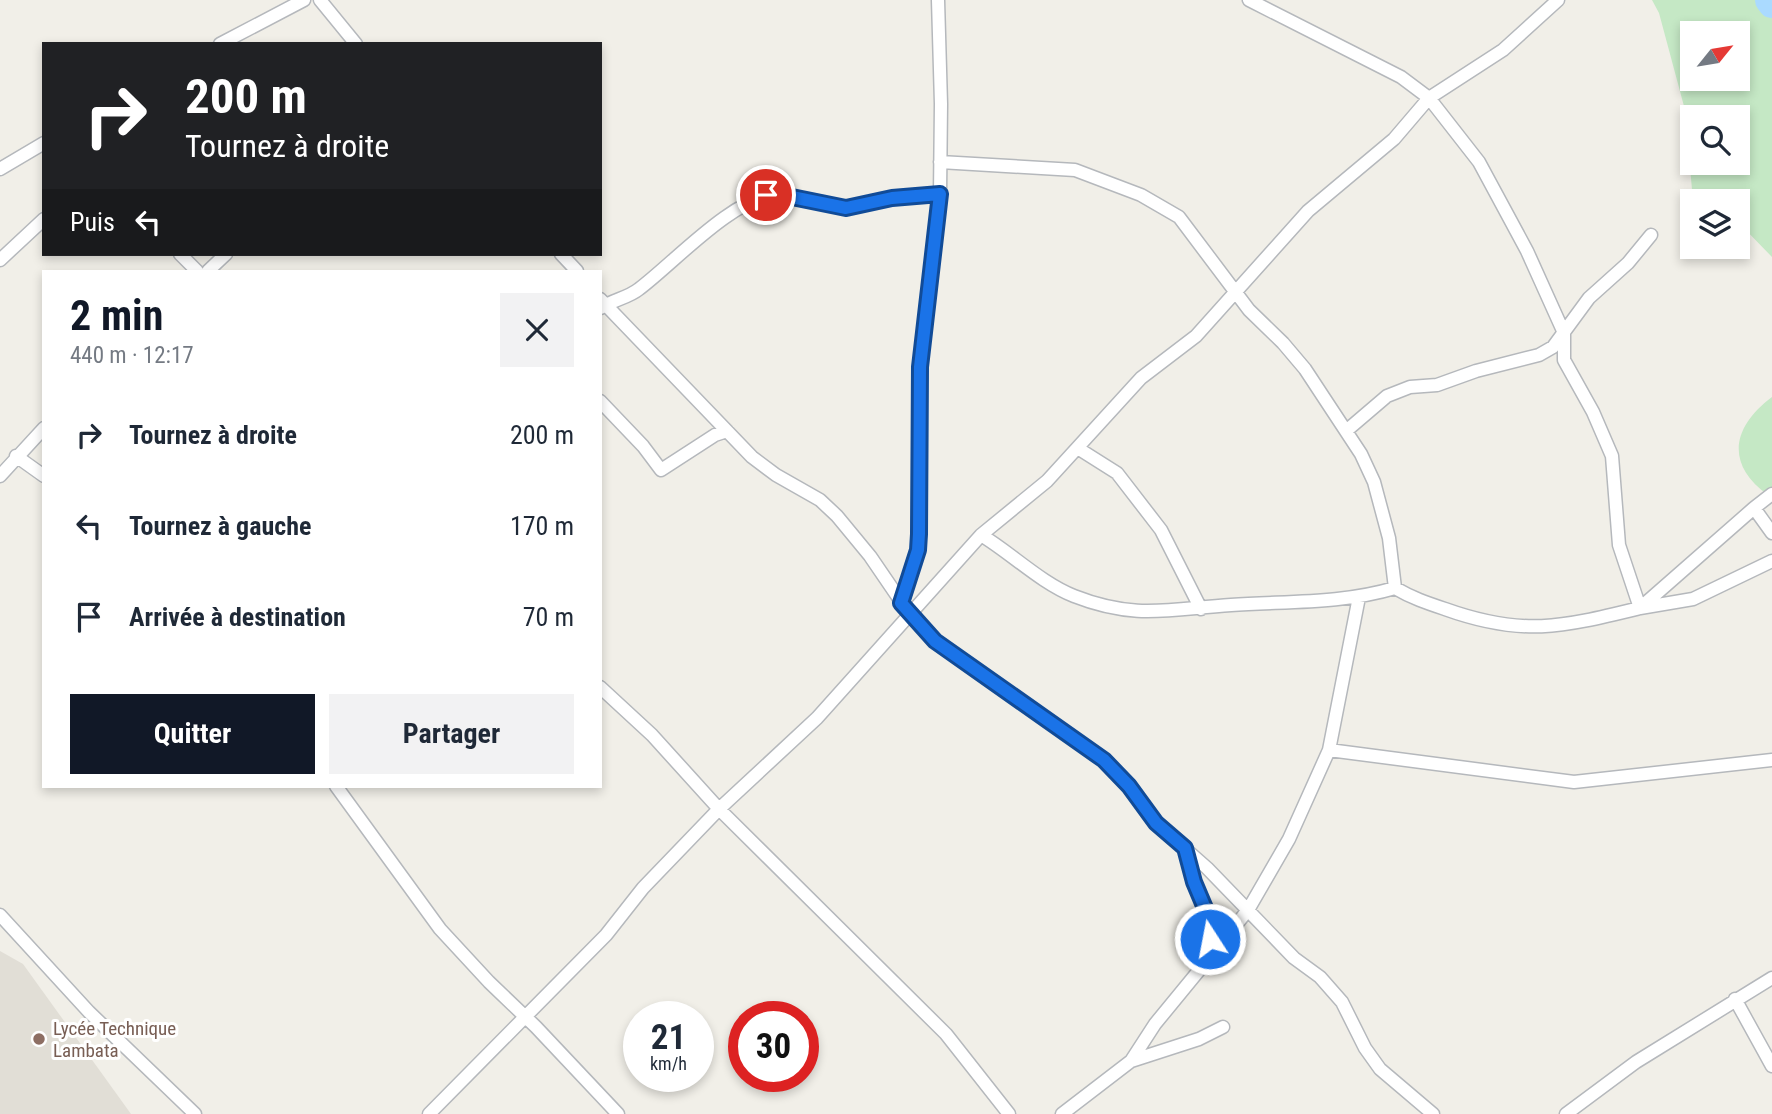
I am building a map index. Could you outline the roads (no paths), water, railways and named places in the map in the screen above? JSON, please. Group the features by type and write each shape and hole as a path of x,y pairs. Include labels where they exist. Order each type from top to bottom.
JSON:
{"street":[{"path":"224,42 304,0"},
{"path":"320,0 354,42"},
{"path":"901,603 919,542 920,367 940,194 938,0"},
{"path":"1249,0 1401,77 1429,97 1479,162 1527,251 1564,333 1564,360 1593,412 1612,456 1619,545 1640,608"},
{"path":"429,1114 606,935 643,888 719,809 817,718 981,535 1047,481 1141,379 1196,336 1308,211 1394,139 1429,97 1503,50 1558,0"},
{"path":"0,169 42,144"},
{"path":"940,162 1075,170 1141,194 1179,217 1249,310 1305,369 1346,431 1374,482 1389,538 1395,588"},
{"path":"940,194 892,198 846,208 777,194 766,195 719,223 638,290 602,304 768,469 820,500 837,516 870,556 911,616 935,641 1104,760 1129,786 1156,823 1185,848 1278,943 1320,977 1342,1002 1365,1048 1380,1069 1433,1114"},
{"path":"0,260 42,221"},
{"path":"1346,431 1387,396 1410,387 1437,385 1476,371 1539,355 1553,347 1589,298 1628,263 1651,235"},
{"path":"182,256 196,270"},
{"path":"209,270 224,256"},
{"path":"563,256 576,270"},
{"path":"602,403 643,446 661,470 715,435 727,431"},
{"path":"0,476 42,430"},
{"path":"1079,449 1117,473 1161,530 1201,609"},
{"path":"16,456 42,475"},
{"path":"1640,608 1772,494"},
{"path":"1754,508 1772,533"},
{"path":"981,535 1070,595 1097,605 1143,613 1230,605 1292,605 1359,597 1395,588 1414,599 1472,620 1507,627 1543,628 1693,599 1772,561"},
{"path":"1062,1114 1130,1061 1155,1024 1248,910 1289,839 1329,750 1359,597"},
{"path":"602,689 668,751 719,809 946,1034 1009,1114"},
{"path":"1329,750 1574,782 1772,760"},
{"path":"337,788 440,929 618,1114"},
{"path":"1185,848 1194,882 1210,920 1210,957"},
{"path":"0,915 89,1012 195,1114"},
{"path":"1566,1114 1636,1062 1772,978"},
{"path":"1735,999 1772,1066"},
{"path":"1130,1061 1199,1039 1223,1027"}],"waterway":[{"path":"1769,0 1772,4"}],"place":[{"name":"Lycée Technique Lambata","path":"39,1039"}]}
